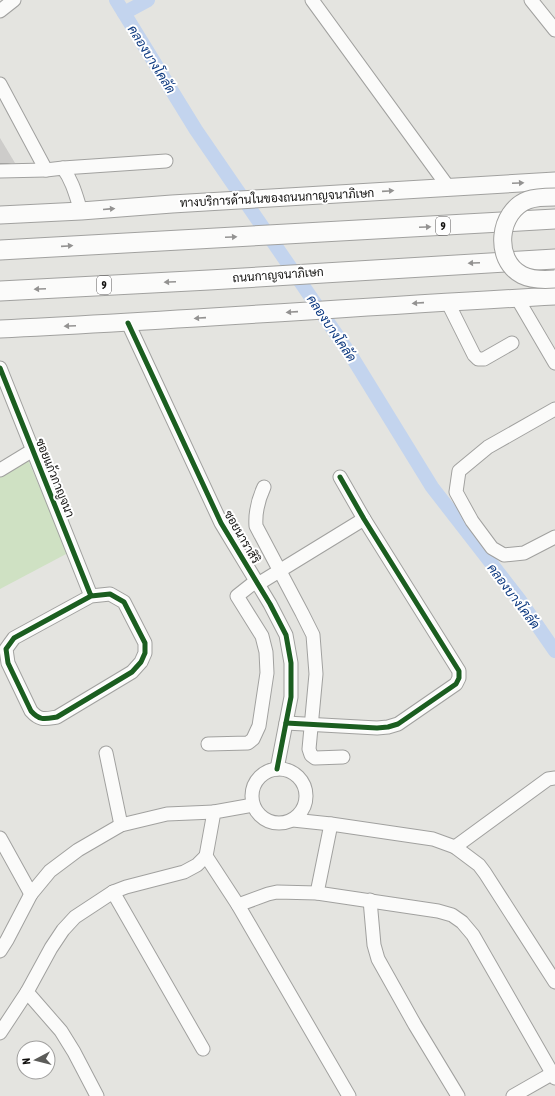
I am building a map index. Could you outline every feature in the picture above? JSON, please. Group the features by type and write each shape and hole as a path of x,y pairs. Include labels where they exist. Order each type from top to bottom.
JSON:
{"highway":[{"name":"9","path":"0,250 192,238 330,232 555,219"},
{"name":"ถนนกาญจนาภิเษก","path":"0,291 555,259"}],"main road":[{"name":"ทางบริการด้านในของถนนกาญจนาภิเษก","path":"0,215 555,181"},
{"path":"555,197 527,200 518,206 510,214 505,225 502,238 507,259 521,274 531,278 545,280 555,279"},
{"path":"0,329 128,323 447,301 555,296"}],"street":[{"path":"0,11 14,0"},
{"path":"312,0 449,188"},
{"path":"531,0 555,30"},
{"path":"0,84 46,170"},
{"path":"0,171 46,170 166,161"},
{"path":"63,168 73,183 81,211"},
{"path":"517,298 555,363"},
{"path":"447,301 474,355 478,359 484,359 512,343"},
{"name":"ซอยนาราสิริ","path":"128,323 221,523 286,635 291,670 291,697 277,769"},
{"name":"ซอยแก้วกาญจนา","path":"0,368 91,596"},
{"path":"555,409 488,447 459,471 456,492 472,521 492,548 504,555 524,553 555,537"},
{"path":"0,470 33,450"},
{"path":"286,723 377,728 388,727 398,724 456,684 459,678 459,671 364,519 340,477"},
{"path":"264,487 259,498 255,514 256,526 313,635 316,674 309,749 310,755 315,758 343,757"},
{"path":"208,744 248,743 253,739 259,726 267,673 266,652 262,636 237,596 364,519"},
{"path":"110,594 124,602 145,643 145,653 141,662 132,672 56,717 44,719 36,717 31,711 8,663 6,649 14,638 91,596 110,594"},
{"path":"106,753 121,825"},
{"path":"277,769 287,770 295,774 301,781 305,790 306,799 304,807 293,820 285,823 277,824 268,822 255,811 253,806 251,793 254,784 260,776 268,771 277,769"},
{"path":"455,847 548,779 555,778"},
{"path":"0,951 31,894 50,871 78,850 121,825 167,814 214,812 253,806"},
{"path":"0,1033 27,992 51,948 63,930 76,917 113,892 126,887 184,872 197,865 206,856 214,812"},
{"path":"293,820 433,839 455,847 479,865 485,872 555,982"},
{"path":"317,893 331,824"},
{"path":"0,838 31,894"},
{"path":"206,856 238,905 349,1096"},
{"path":"113,892 203,1049"},
{"path":"238,905 277,892 317,893 438,911 452,915 462,922 473,935 554,1075 513,1096"},
{"path":"370,900 374,945 378,959 415,1025 458,1096"},
{"path":"27,992 61,1031 97,1096"}],"green space":[{"path":"28,460 68,553 0,589 0,477"}],"building":[{"path":"0,138 15,163 0,163"}],"waterway":[{"name":"คลองบางโคลัด","path":"116,0 196,130 352,357 432,487 519,599 555,651"},
{"path":"124,13 148,0"}],"cycle path":[{"path":"128,323 221,523 270,604 286,635 291,663 291,697 277,769"},
{"path":"0,368 91,596 14,638 6,649 8,663 31,711 40,718 46,719 57,717 132,672 141,662 145,653 145,643 124,602 110,594 91,596"},
{"path":"286,723 377,728 388,727 398,724 456,684 459,678 459,671 364,519 340,477"}]}
